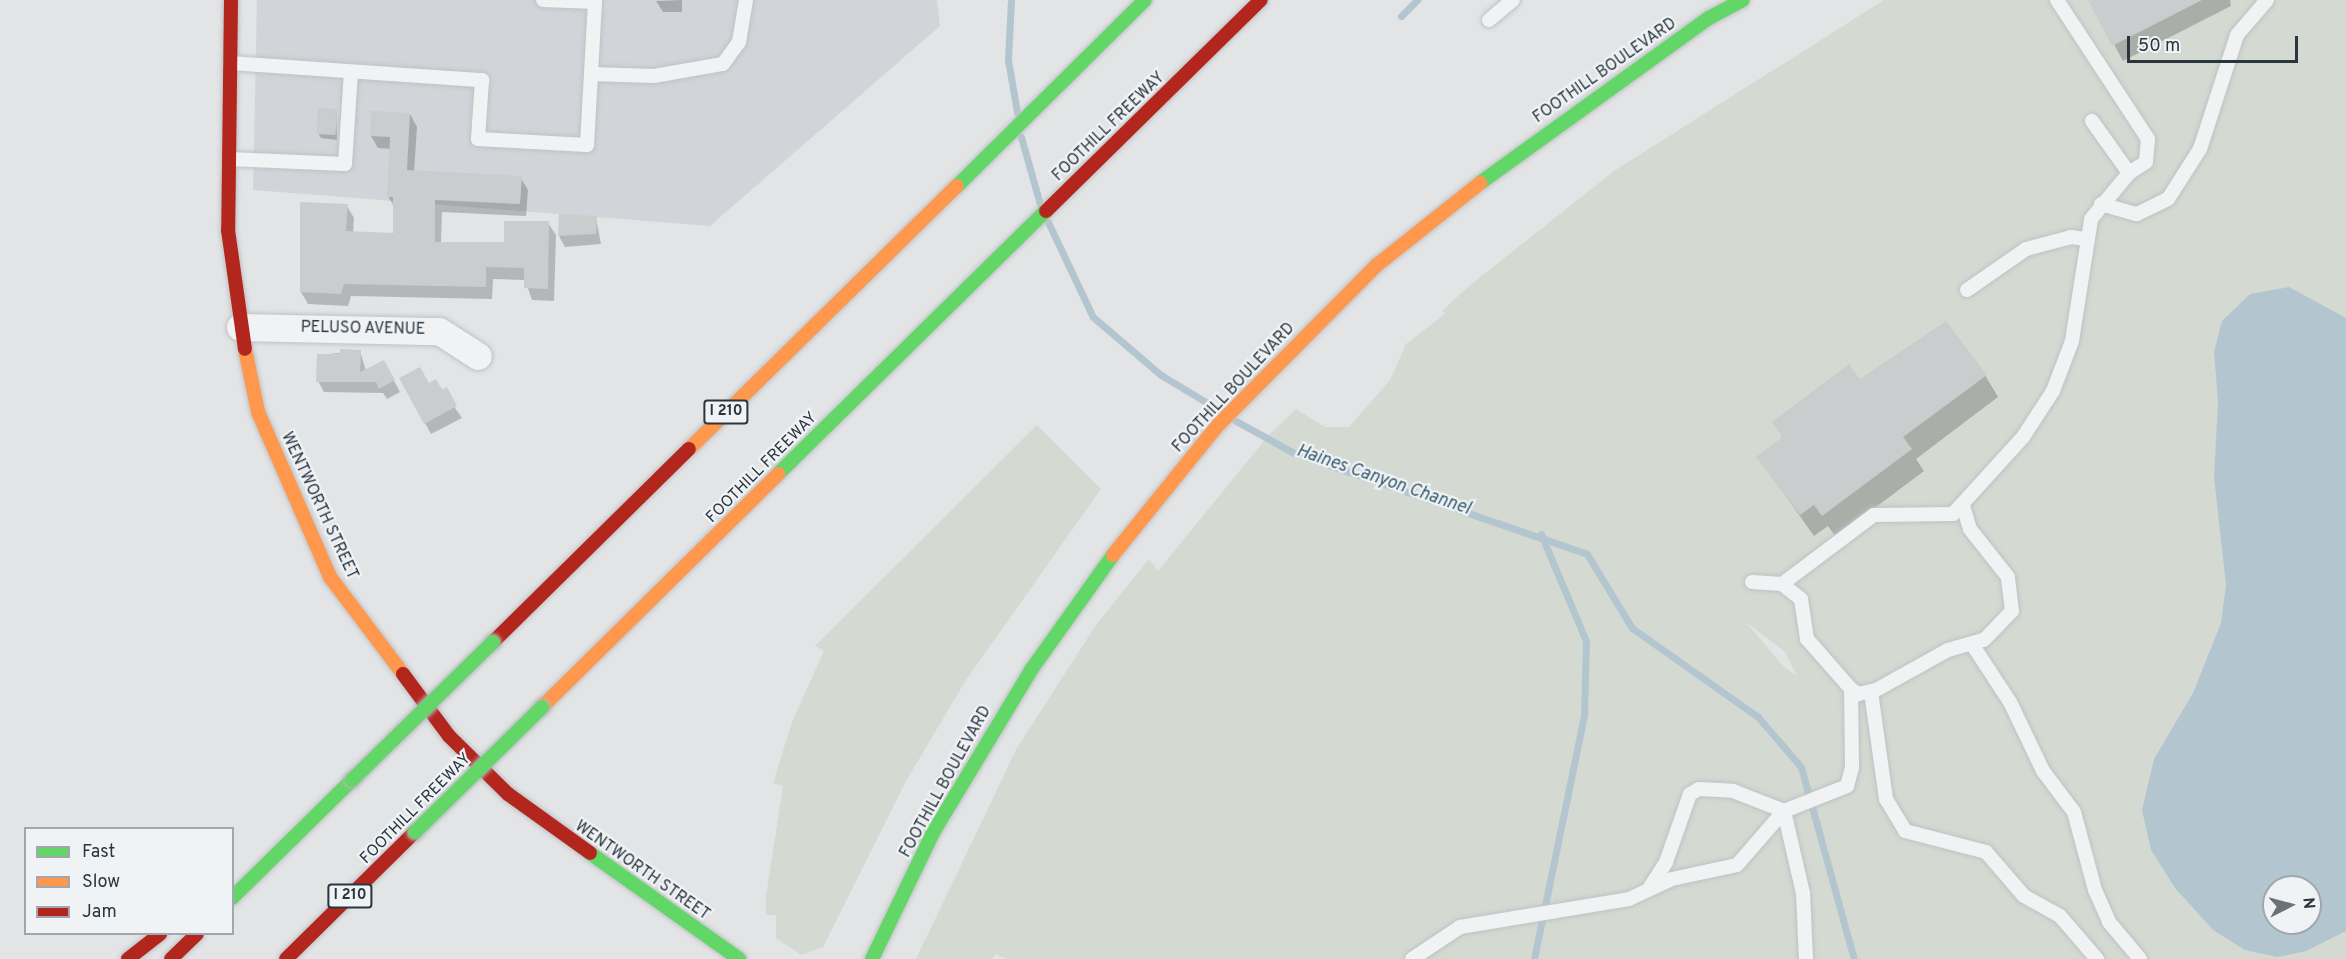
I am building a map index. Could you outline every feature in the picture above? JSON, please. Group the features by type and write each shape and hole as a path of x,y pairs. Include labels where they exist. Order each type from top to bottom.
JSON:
{"main road":[{"name":"WENTWORTH STREET","path":"231,0 228,230 240,327 258,412 280,467 330,577 384,655 448,736 508,794 739,959"},
{"name":"I 210","path":"234,896 1145,0"},
{"name":"FOOTHILL FREEWAY","path":"286,959 1261,0"},
{"name":"FOOTHILL BOULEVARD","path":"872,959 982,748 1082,594 1218,425 1377,265 1516,153 1709,18 1743,0"},
{"path":"234,874 352,780"},
{"path":"128,959 158,935"},
{"path":"171,959 195,935"}],"street":[{"name":"PELUSO AVENUE","path":"240,327 439,331 478,356"}],"lane":[{"path":"230,63 482,80 478,139 587,145 594,2 543,0"},
{"path":"591,74 654,76 723,64 739,42 746,0"},
{"path":"1489,20 1513,0"},
{"path":"1782,584 1874,515 1953,514 1964,506 1971,490 2023,437 2053,391 2072,341 2086,239 2101,204 2129,173 2146,162 2148,139 2057,0"},
{"path":"2101,204 2137,214 2168,199 2200,149 2237,35 2267,0"},
{"path":"229,159 345,164 351,72"},
{"path":"2092,121 2129,173"},
{"path":"1967,290 2026,249 2071,237 2086,239"},
{"path":"1752,582 1782,584 1801,599 1807,639 1851,689 1870,692 1948,650 1972,644 2002,626 2012,611 2008,577 1971,529 1964,506"},
{"path":"1972,644 2010,702 2043,771 2074,812 2095,890 2109,922 2140,959"},
{"path":"1412,959 1475,923 1629,898 1650,887 1737,865 1784,811 1810,803 1847,786 1851,776 1851,689"},
{"path":"1870,692 1886,799 1905,831 1920,840 1986,852 2024,896 2060,916 2097,959"},
{"path":"1650,887 1666,862 1690,794 1699,789 1733,791 1784,811"},
{"path":"1784,811 1803,893 1806,959"}],"shaded area":[{"path":"257,0 937,0 940,26 710,226 253,190"},
{"path":"1884,0 2346,0 2346,959 1007,959 996,954 992,959 916,959 1017,748 1096,625 1149,559 1158,571 1268,436 1296,409 1325,427 1349,427 1390,380 1406,344 1445,314 1443,310 1469,286 1614,171","holes":["1746,622 1784,651 1797,676 1784,667"]},
{"path":"1037,425 1101,489 966,680 906,781 823,947 801,955 776,938 776,915 766,915 766,896 783,786 773,783 792,722 824,651 815,646"}],"water":[{"path":"2289,287 2346,318 2346,931 2306,951 2277,957 2245,950 2213,930 2175,888 2151,850 2142,810 2154,759 2193,693 2221,623 2226,585 2214,477 2218,402 2214,352 2222,321 2250,294"}],"building":[{"path":"2088,0 2202,0 2112,46"},
{"path":"318,108 337,109 336,135 317,134"},
{"path":"371,111 410,113 407,170 522,176 520,204 435,200 435,242 504,242 504,221 549,221 548,289 524,288 524,268 486,267 486,287 344,284 341,294 300,292 300,202 348,204 346,231 393,233 393,197 387,197 390,137 370,136"},
{"path":"559,214 597,216 596,234 558,236"},
{"path":"1946,321 1987,375 1903,437 1912,449 1822,516 1814,505 1800,515 1756,457 1783,437 1772,422 1849,364 1860,379"},
{"path":"340,349 361,350 360,372 384,360 395,380 379,389 376,382 316,382 317,354 340,354"},
{"path":"420,367 429,383 436,379 442,390 447,387 457,406 424,424 399,378"}],"waterway":[{"name":"Haines Canyon Channel","path":"1011,0 1008,60 1017,112"},
{"path":"1401,16 1417,0"},
{"name":"Haines Canyon Channel","path":"1021,137 1040,204"},
{"name":"Haines Canyon Channel","path":"1048,222 1093,317 1161,375 1219,410"},
{"name":"Haines Canyon Channel","path":"1236,421 1294,453 1587,554 1632,628 1758,717 1801,767 1854,959"},
{"name":"Haines Canyon Channel","path":"1534,959 1584,715 1586,641 1541,534"}],"traffic: fast":[{"path":"957,186 1145,0"},
{"path":"1480,183 1709,18 1743,0"},
{"path":"778,474 1046,211"},
{"path":"872,959 934,831 1031,670 1113,555"},
{"path":"352,780 493,642"},
{"path":"415,832 542,707"},
{"path":"234,896 352,780"},
{"path":"590,853 739,959"}],"traffic: slow":[{"path":"1113,555 1218,425 1377,265 1480,183"},
{"path":"689,449 957,186"},
{"path":"245,349 258,412 330,577 403,674"},
{"path":"542,707 778,474"}],"traffic: jam":[{"path":"231,0 228,230 245,349"},
{"path":"1046,211 1261,0"},
{"path":"493,642 689,449"},
{"path":"403,674 449,736 508,794 590,853"},
{"path":"286,959 415,832"},
{"path":"128,959 159,935"},
{"path":"171,959 196,935"}]}
